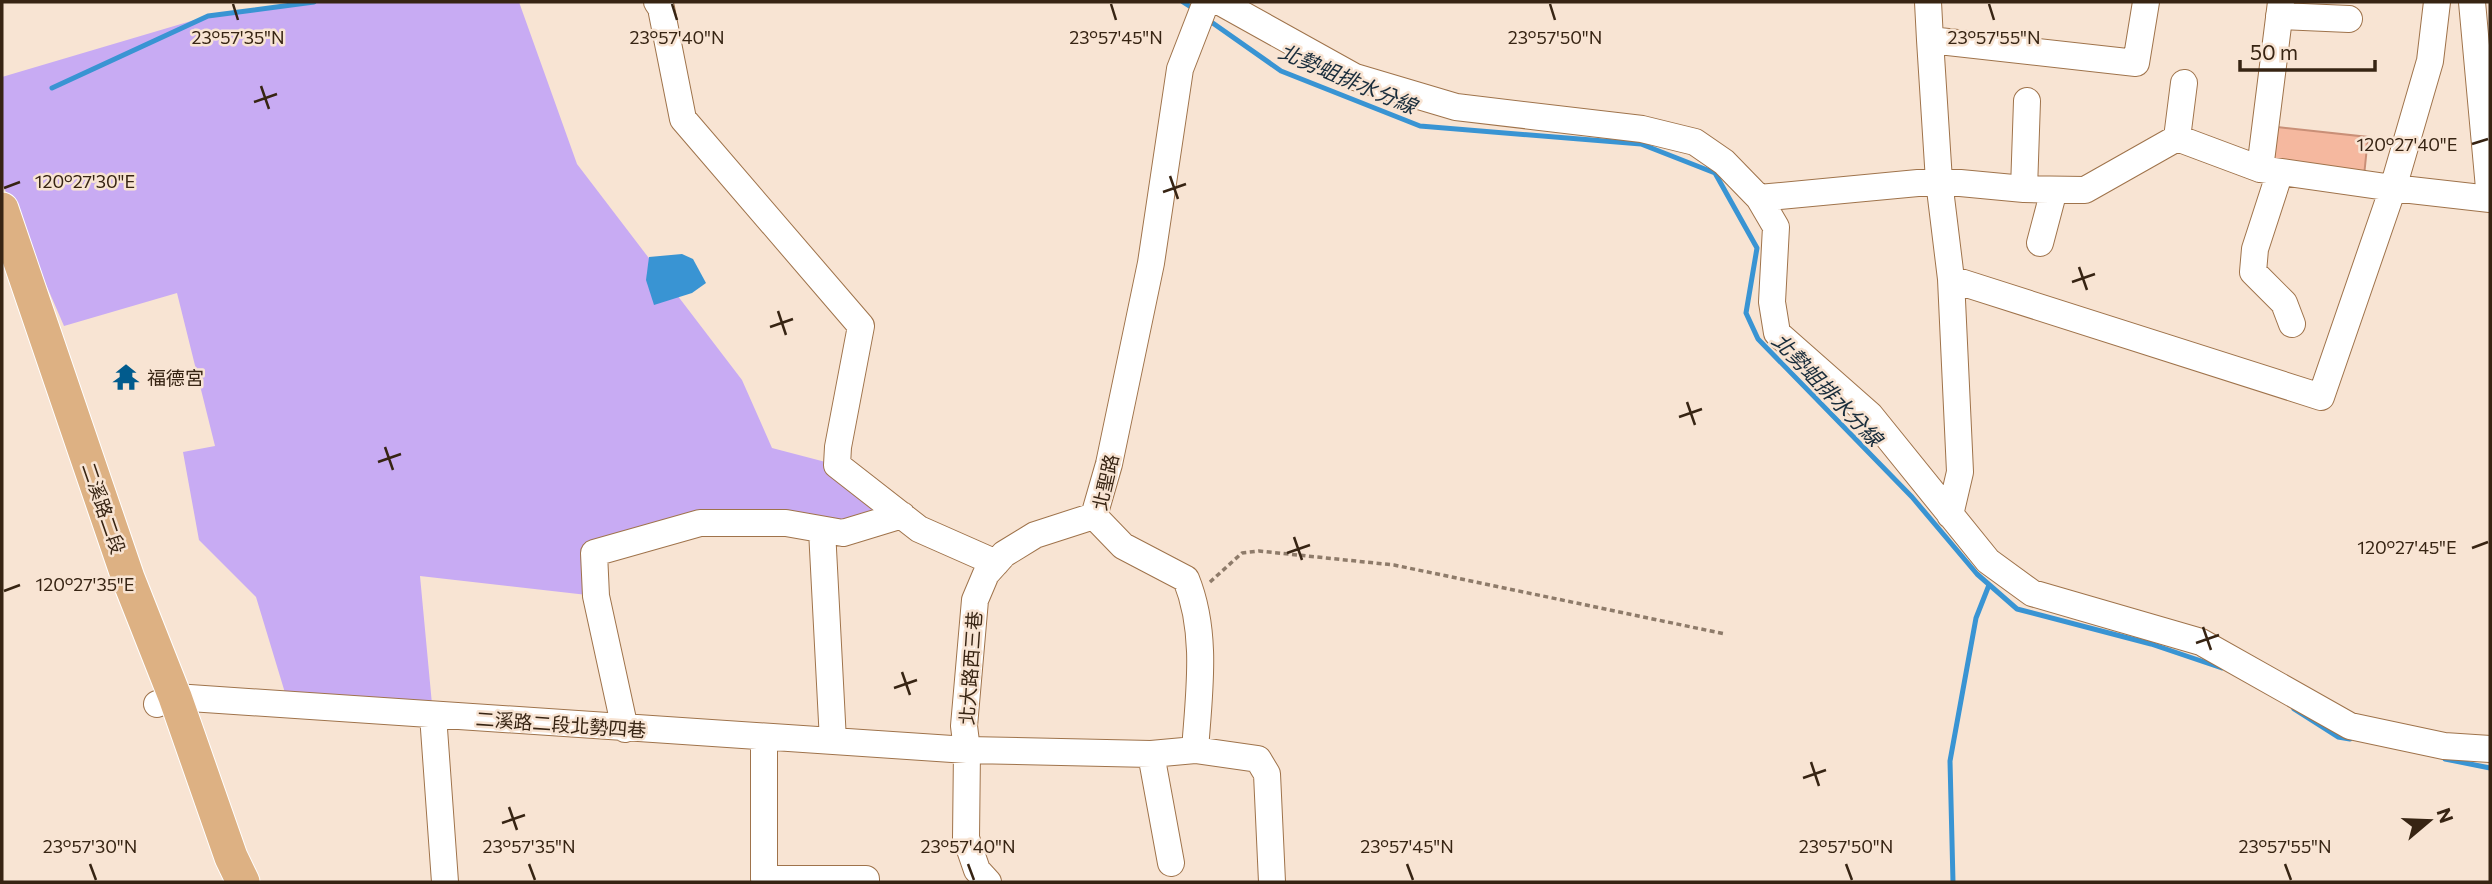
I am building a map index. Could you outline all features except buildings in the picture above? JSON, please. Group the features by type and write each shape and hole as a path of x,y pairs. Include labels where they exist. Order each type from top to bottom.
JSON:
{"main road":[{"name":"二溪路二段","path":"2,209 128,578 222,882"},
{"name":"二溪路二段","path":"2,272 68,472 243,882"}],"street":[{"path":"657,2 661,8 683,119 861,326 837,465 919,529 996,563"},
{"path":"1928,2 1939,181 1951,279 1960,472 1950,514"},
{"path":"1930,40 2136,63 2146,2"},
{"path":"1951,279 2321,397 2393,188 2431,61 2437,2"},
{"path":"1759,198 1939,181 2024,190 2085,190 2177,138 2270,170 2490,199 2472,2"},
{"path":"1207,8 1355,77 1456,107 1642,128 1695,142 1724,162 1759,198 1776,227 1772,302 1777,333 1870,415 1988,561 2032,593 2201,642 2350,726 2444,746 2490,749"},
{"name":"北聖路","path":"1194,599 1186,579 1123,546 1094,516 1110,464 1151,262 1180,69 1207,8"},
{"path":"2292,324 2284,303 2253,272 2270,170 2280,9 2349,19"},
{"path":"2177,138 2184,83"},
{"path":"2024,190 2027,101"},
{"path":"2040,243 2054,190"},
{"path":"625,729 596,596 594,553 699,523 786,523 843,533 902,515"},
{"name":"北大路西三巷","path":"988,882 977,870 966,838 967,750 964,726 975,600 986,574 1004,554 1035,536 1094,516"},
{"path":"822,530 833,741"},
{"path":"1194,599 1202,669 1195,750 1258,758 1266,774 1272,882"},
{"name":"二溪路二段北勢四巷","path":"166,701 433,715 967,750 1151,754 1195,750"},
{"path":"433,715 445,882"},
{"path":"764,737 764,879 866,878 866,882"},
{"path":"1151,754 1171,863"}],"path":[{"path":"1194,599 1217,574 1242,553 1259,551 1394,565 1725,634"}],"shaded area":[{"path":"314,2 519,2 577,164 742,380 772,448 837,465 902,515 843,533 699,523 595,553 596,596 420,576 433,715 289,706 256,597 199,540 183,452 215,446 177,293 64,326 2,183 2,77 208,16"}],"water":[{"path":"682,254 693,259 706,283 692,293 654,305 646,280 649,257"}],"waterway":[{"path":"52,88 208,16 314,2"},
{"name":"北勢蛆排水分線","path":"1183,2 1194,9"},
{"name":"北勢蛆排水分線","path":"1207,19 1281,71 1420,126 1641,144 1715,173 1757,248 1746,313 1758,339 1912,497 1977,574 2017,609 2151,644 2222,668"},
{"path":"1953,882 1950,761 1976,618 1989,585"},
{"name":"北勢蛆排水分線","path":"2294,709 2338,737 2350,739"},
{"name":"北勢蛆排水分線","path":"2445,759 2490,768"}],"place":[{"name":"福德宮","path":"126,377"}]}
